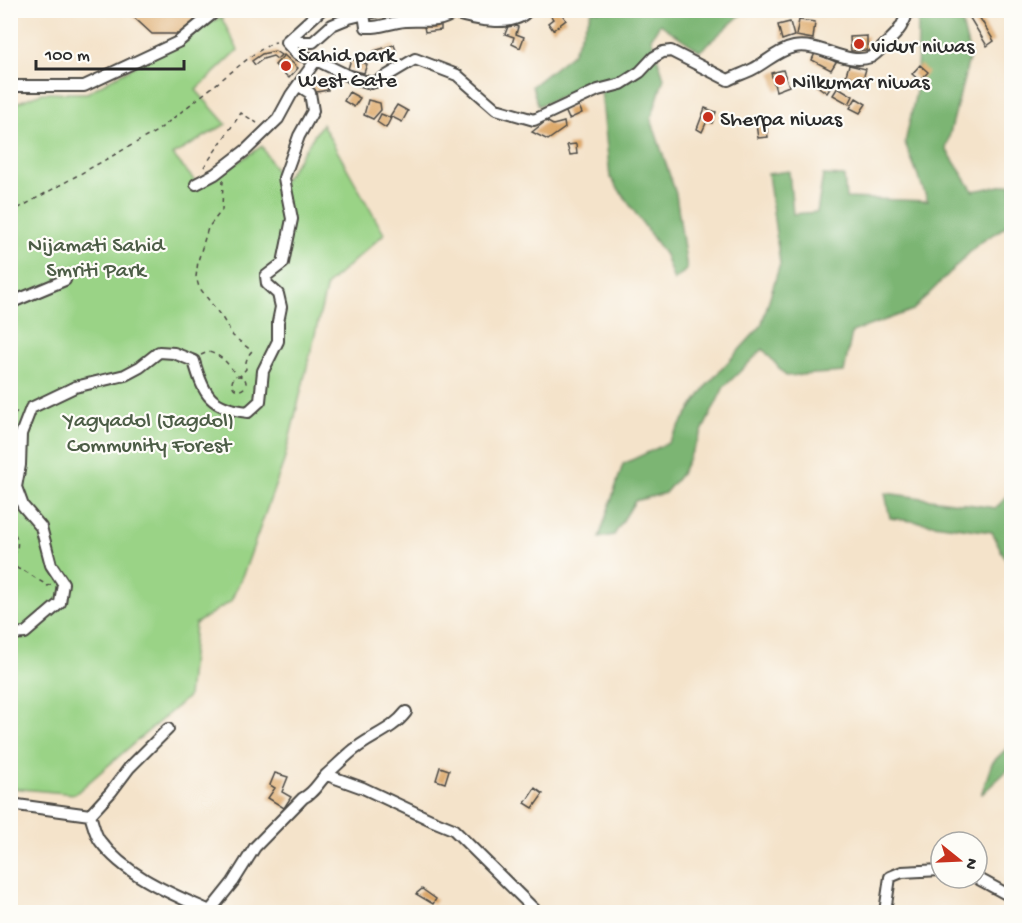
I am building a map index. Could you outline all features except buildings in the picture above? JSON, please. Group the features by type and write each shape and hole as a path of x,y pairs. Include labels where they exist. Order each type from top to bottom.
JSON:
{"street":[{"path":"10,86 84,86 178,42 217,10"},
{"path":"286,42 321,10"},
{"path":"286,42 313,42 332,25 381,10"},
{"path":"364,14 366,27 379,28 400,21 444,20 454,13 467,17 513,21 525,15 528,10"},
{"path":"286,42 297,54 371,83 415,59 457,75 496,109 534,120 598,90 621,84 640,72 654,57 663,52 671,51 728,80 792,47 814,46 836,55 872,57 892,38 906,18 908,10"},
{"path":"196,184 215,174 246,150 278,119 316,60"},
{"path":"10,634 25,633 60,603 63,583 51,565 41,527 23,506 16,487 20,465 21,434 31,408 75,387 125,375 159,352 174,353 194,362 208,396 226,410 248,412 260,401 263,371 278,341 281,307 278,294 267,284 266,276 283,263 291,219 284,178 299,136 313,111 310,93 298,85"},
{"path":"10,303 65,280"},
{"path":"90,815 99,840 120,861 144,879 210,912 233,882 255,847 303,798 311,794 327,775 359,745 383,732 406,712"},
{"path":"90,815 129,768 168,729"},
{"path":"327,775 363,788 453,829 537,912"},
{"path":"10,804 90,815"},
{"path":"885,912 890,877 902,872 929,871"},
{"path":"989,885 1011,897"}],"path":[{"path":"10,213 157,131 254,54 272,43 286,42"},
{"path":"200,172 241,113 263,126 270,121 273,124"},
{"path":"224,167 222,210 208,228 198,261 196,277 199,287 223,319 232,336 252,351 248,355 246,369 240,376"},
{"path":"194,362 208,351 217,354 226,360 236,376"},
{"path":"236,376 244,378 246,382 245,387 239,390 232,385 232,380 236,376"},
{"path":"10,527 17,537 18,544 17,552 11,560 18,569 48,586 58,583 62,590"}],"green space":[{"path":"592,11 745,11 700,51 660,24 651,38 664,78 651,119 676,194 687,269 674,281 665,255 610,177 600,81 538,106 532,86 572,54"},
{"path":"909,11 959,11 970,55 946,149 973,191 1011,184 1011,223 978,244 913,310 852,332 844,372 786,376 763,349 724,387 681,474 665,493 635,501 614,535 599,538 623,464 668,443 707,385 761,326 780,264 768,174 789,171 793,214 817,212 823,175 844,176 846,198 928,201 905,143 917,87 918,19"},
{"name":"Yagyadol (Jagdol) Community Forest","path":"221,17 238,50 196,90 226,124 173,155 200,187 262,146 282,183 322,124 384,234 327,285 284,461 246,567 231,601 195,624 188,697 75,794 11,788 11,105 42,93 87,93"},
{"path":"1011,492 1011,571 992,532 890,518 885,493 996,508"},
{"path":"1011,744 1011,767 981,795 992,763"}],"place":[{"name":"vidur niwas","path":"859,44"},
{"name":"Sahid park West Gate","path":"286,66"},
{"name":"Nilkumar niwas","path":"780,80"},
{"name":"Sherpa niwas","path":"708,117"}],"park label":[{"name":"Nijamati Sahid Smriti Park","path":"96,256"}]}
